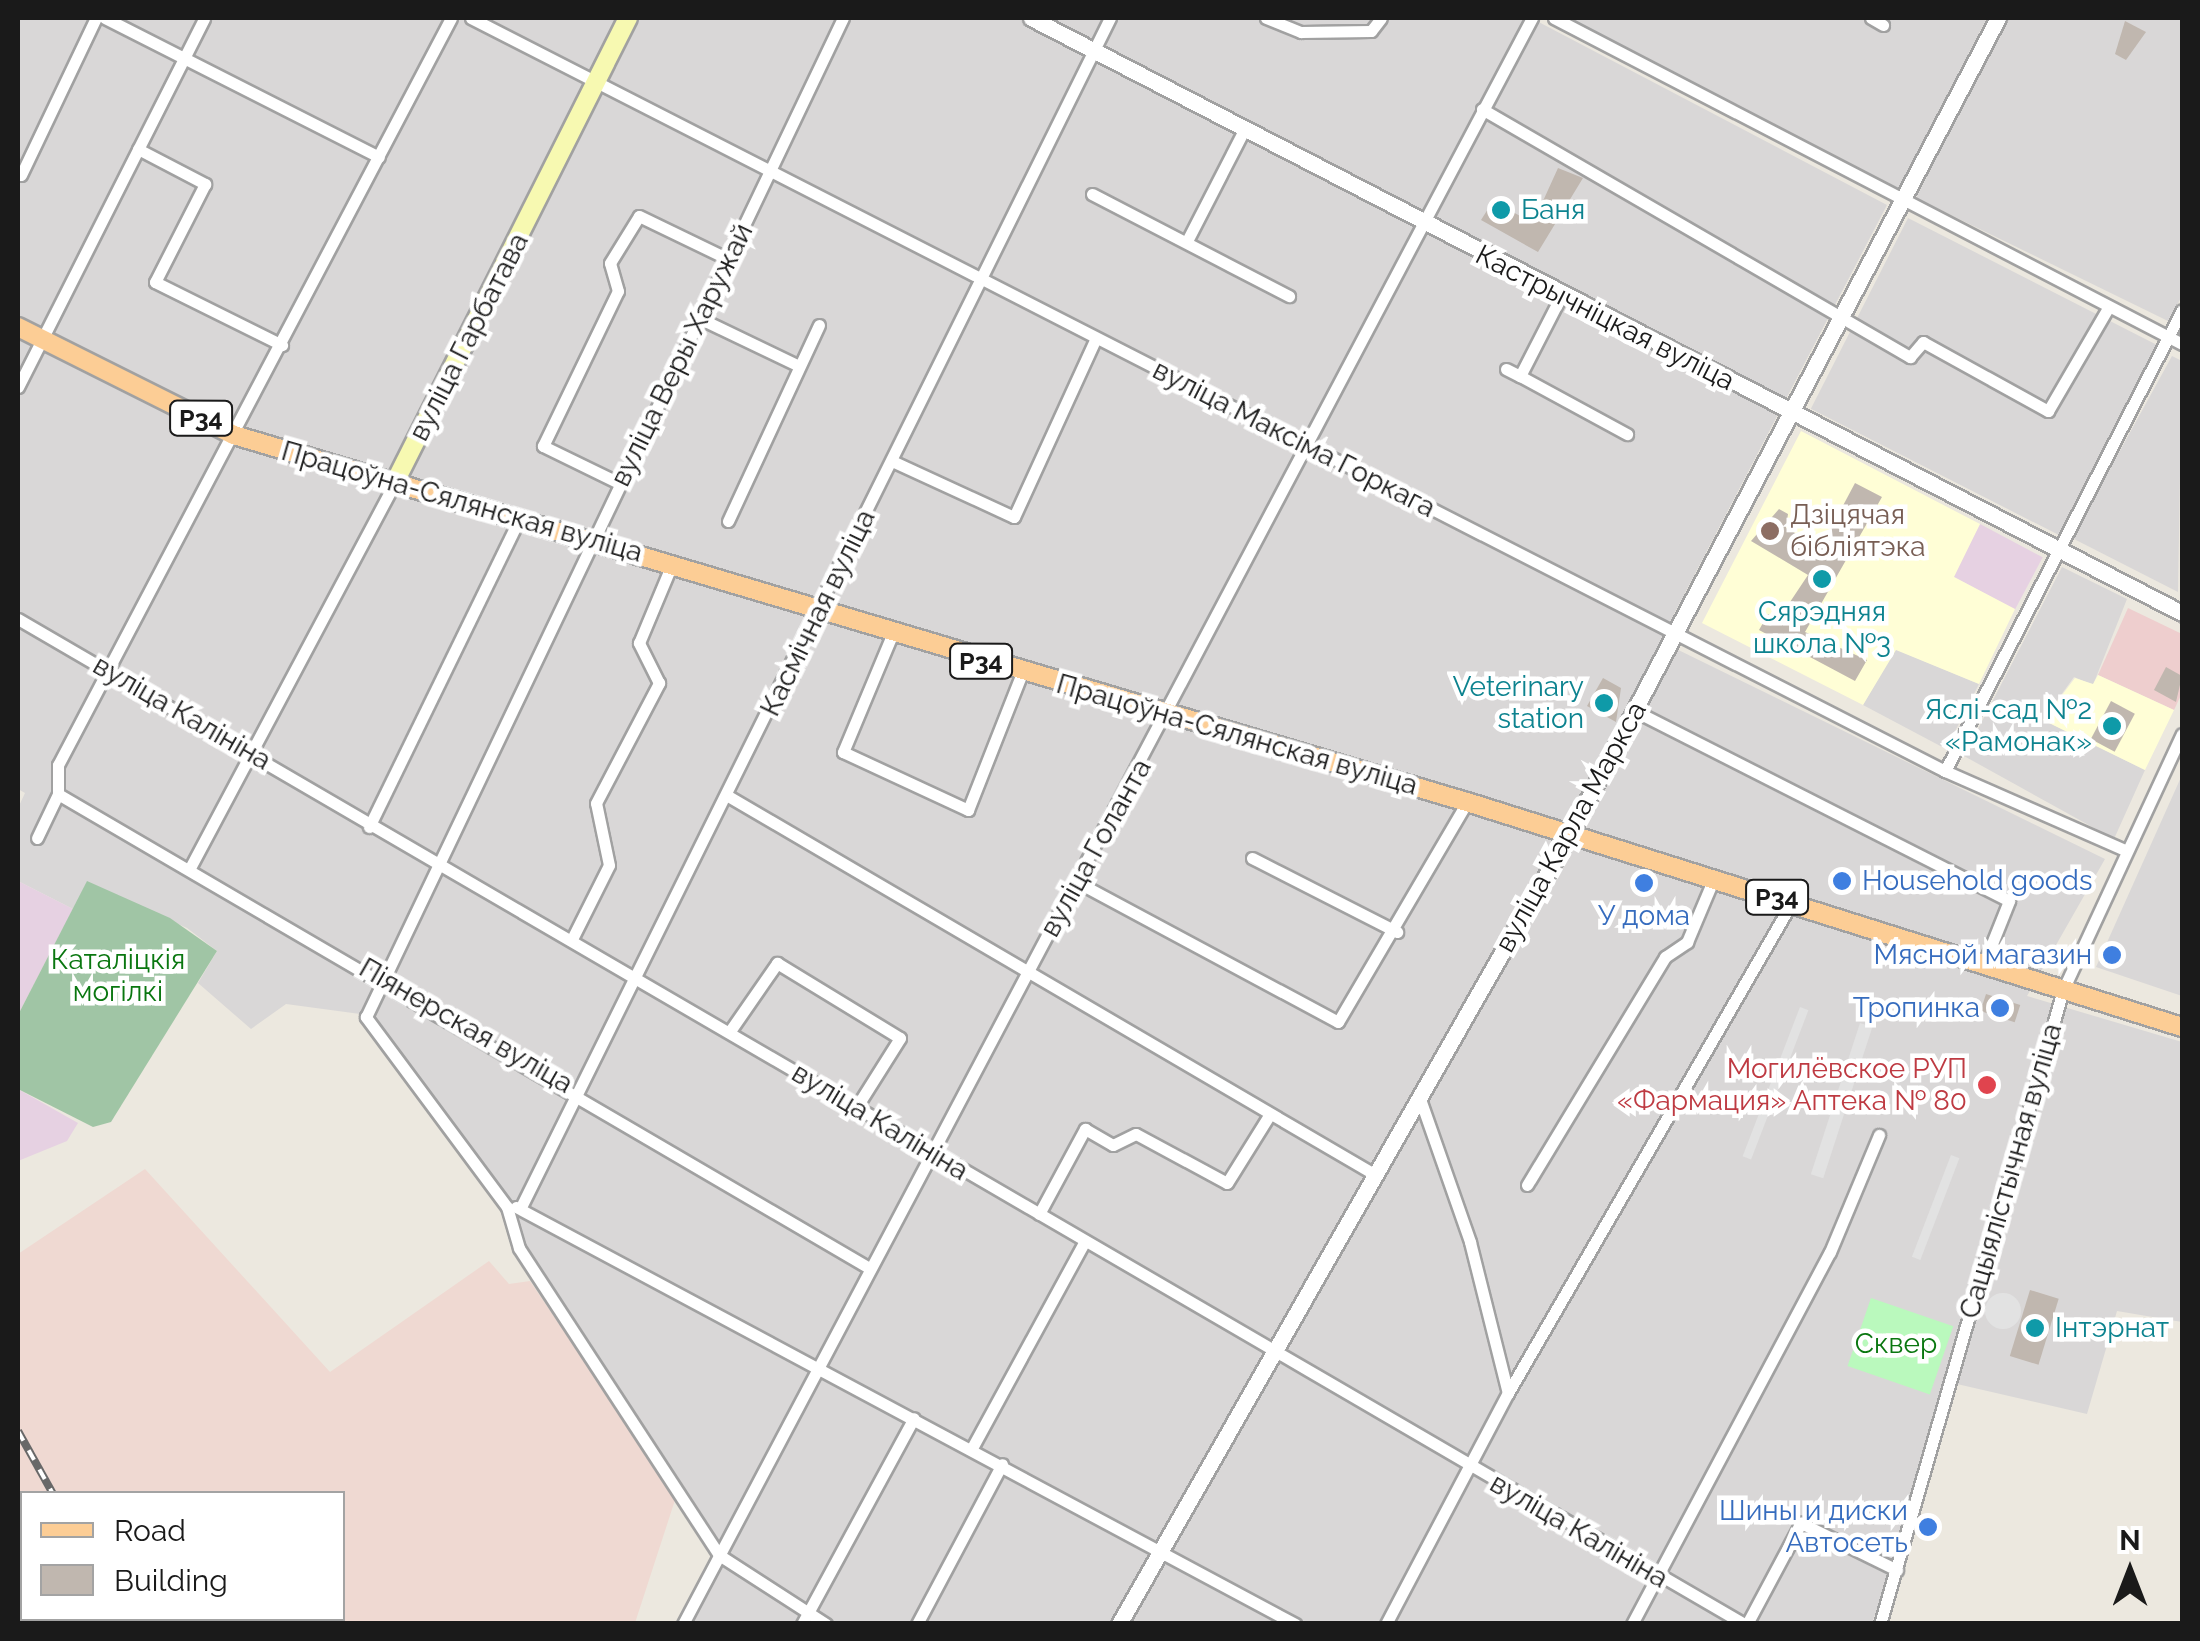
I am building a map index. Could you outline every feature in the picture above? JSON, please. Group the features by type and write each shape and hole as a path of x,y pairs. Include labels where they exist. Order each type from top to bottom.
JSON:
{"main road":[{"name":"вуліца Гарбатава","path":"394,484 628,18"},
{"name":"Працоўна-Сялянская вуліца","path":"18,327 234,435 595,540 892,635 1467,802 2182,1027"}],"street":[{"path":"22,176 96,18"},
{"path":"104,18 380,157"},
{"path":"18,386 204,18"},
{"path":"36,838 58,794 58,766 451,18"},
{"name":"вуліца Максіма Горкага","path":"471,18 772,169 1095,340 1305,441 1945,770 2122,849"},
{"name":"вуліца Веры Харужай","path":"506,1207 366,1017 843,18"},
{"name":"Кастрычніцкая вуліца","path":"1031,18 1561,296 2182,613"},
{"name":"Касмічная вуліца","path":"522,1207 582,1093 978,278 1110,18"},
{"path":"1266,18 1301,32 1371,31 1380,18"},
{"name":"вуліца Голанта","path":"684,1624 869,1268 1169,714 1305,441 1532,18"},
{"path":"1554,18 2182,344"},
{"path":"1870,18 1884,24"},
{"name":"вуліца Карла Маркса","path":"1118,1624 1637,712 1788,412 1843,314 1898,198 1998,18"},
{"path":"1482,108 1843,314 1910,358 1923,342 2048,410 2108,308"},
{"path":"1186,241 1246,128"},
{"path":"138,149 205,184 155,282 282,346"},
{"path":"1092,194 1289,296"},
{"path":"620,484 542,446 618,291 610,264 640,216 728,260"},
{"path":"1520,376 1561,296"},
{"path":"1945,770 2182,310"},
{"path":"701,319 799,366"},
{"path":"728,520 819,326"},
{"path":"892,461 1014,517 1095,340"},
{"path":"1506,369 1627,434"},
{"name":"вуліца Гарбатава","path":"191,866 394,484"},
{"path":"369,827 520,518"},
{"path":"573,937 608,865 596,804 659,683 640,643 672,564"},
{"name":"вуліца Калініна","path":"18,619 252,752 369,827 573,937 1084,1243 1276,1347 1657,1578 1746,1624"},
{"path":"892,635 844,752 968,810 1022,673"},
{"path":"1637,712 2010,901 1984,966"},
{"name":"Сацыялістычная вуліца","path":"1880,1624 2063,990 2122,849 2182,734"},
{"name":"Піянерская вуліца","path":"58,794 191,866 582,1093 869,1268"},
{"path":"728,796 1372,1173"},
{"path":"1077,882 1338,1022 1397,932 1467,802"},
{"path":"1252,858 1397,932"},
{"path":"1527,1186 1665,957 1687,942 1714,878"},
{"path":"1386,1624 1508,1393 1792,902"},
{"path":"730,1031 778,963 900,1038 856,1108"},
{"path":"1419,1095 1470,1242 1508,1393"},
{"path":"1039,1214 1086,1129 1113,1144 1136,1134 1228,1183 1270,1114"},
{"path":"1632,1624 1830,1252 1880,1135"},
{"path":"826,1624 805,1618 718,1554 518,1246 506,1207 522,1207 1296,1624"},
{"path":"972,1448 1084,1243"},
{"path":"805,1618 914,1418"},
{"path":"916,1624 1002,1464"},
{"path":"1746,1624 1801,1523 1897,1570"}],"shaded area":[{"path":"18,18 1531,18 1887,205 1660,641 2105,859 2027,996 2182,1042 2182,1322 2117,1311 2087,1414 1957,1384 1872,1623 676,1623 720,1544 515,1231 509,1200 375,1016 286,1004 251,1029 198,983 217,951 187,928 87,882 73,909 18,881 18,808 25,793 18,789"},
{"path":"1569,18 1987,18 1898,190"},
{"path":"2006,18 2182,18 2182,296 2168,321 1916,198"},
{"path":"1908,218 2157,345 2059,535 1811,409"},
{"path":"2172,356 2182,361 2178,592 2072,538"},
{"path":"1801,431 1980,524 1954,577 2015,609 1979,684 1896,650 1863,705 1702,623"},
{"path":"1980,524 2043,557 2015,609 1952,576"},
{"path":"2062,567 2127,599 2093,685 2074,677 2043,720 2145,770 2114,839 1964,756"},
{"path":"2128,608 2182,634 2182,693 2174,710 2098,675"},
{"path":"1895,649 1979,684 1946,749 1863,705"},
{"path":"2098,675 2174,710 2145,770 2043,720 2075,678 2093,684"},
{"path":"2182,775 2182,996 2096,967"},
{"path":"18,881 73,909 18,1015"},
{"path":"1800,1007 1808,1010 1751,1160 1743,1156"},
{"path":"1860,1023 1872,1027 1823,1178 1811,1174"},
{"path":"18,1089 78,1123 67,1141 18,1161"},
{"path":"1951,1155 1959,1158 1920,1260 1912,1257"},
{"path":"145,1169 330,1372 489,1261 509,1284 530,1281 676,1497 635,1623 18,1624 18,1254"},
{"path":"2003,1293 2016,1298 2021,1311 2016,1324 2003,1329 1990,1324 1985,1311 1990,1298"}],"green space":[{"name":"Каталіцкія могілкі","path":"87,881 170,918 217,951 111,1122 93,1127 18,1089 18,1015"},
{"name":"Сквер","path":"1871,1298 1953,1326 1930,1394 1848,1366"}],"building":[{"path":"2125,21 2146,32 2126,60 2115,54"},
{"name":"Баня","path":"1558,168 1583,178 1538,252 1481,220 1493,201 1533,223"},
{"name":"Сярэдняя школа №3","path":"1855,483 1882,497 1805,632 1867,660 1855,681 1759,630 1768,614 1778,620 1808,575 1751,541 1779,509 1788,514 1786,528 1821,547"},
{"path":"2166,667 2182,676 2176,702 2154,690"},
{"name":"Veterinary station","path":"1603,678 1621,688 1616,722 1587,706"},
{"name":"Яслі-сад №2 «Рамонак»","path":"2111,701 2135,714 2115,752 2091,739"},
{"name":"Тропинка","path":"1986,994 2020,1005 2015,1022 1980,1011"},
{"name":"Інтэрнат","path":"2030,1290 2059,1299 2039,1365 2010,1356"}],"railway":[{"path":"18,1431 51,1491"}],"place":[{"name":"Баня","path":"1501,210"},
{"name":"Дзіцячая бібліятэка","path":"1770,531"},
{"name":"Сярэдняя школа №3","path":"1822,579"},
{"name":"Veterinary station","path":"1604,703"},
{"name":"Яслі-сад №2 «Рамонак»","path":"2112,726"},
{"name":"Household goods","path":"1842,881"},
{"name":"У дома","path":"1644,883"},
{"name":"Мясной магазин","path":"2112,955"},
{"name":"Тропинка","path":"2000,1008"},
{"name":"Могилёвское РУП «Фармация» Аптека № 80","path":"1987,1085"},
{"name":"Інтэрнат","path":"2035,1328"},
{"name":"Шины и диски Автосеть","path":"1928,1527"}]}
